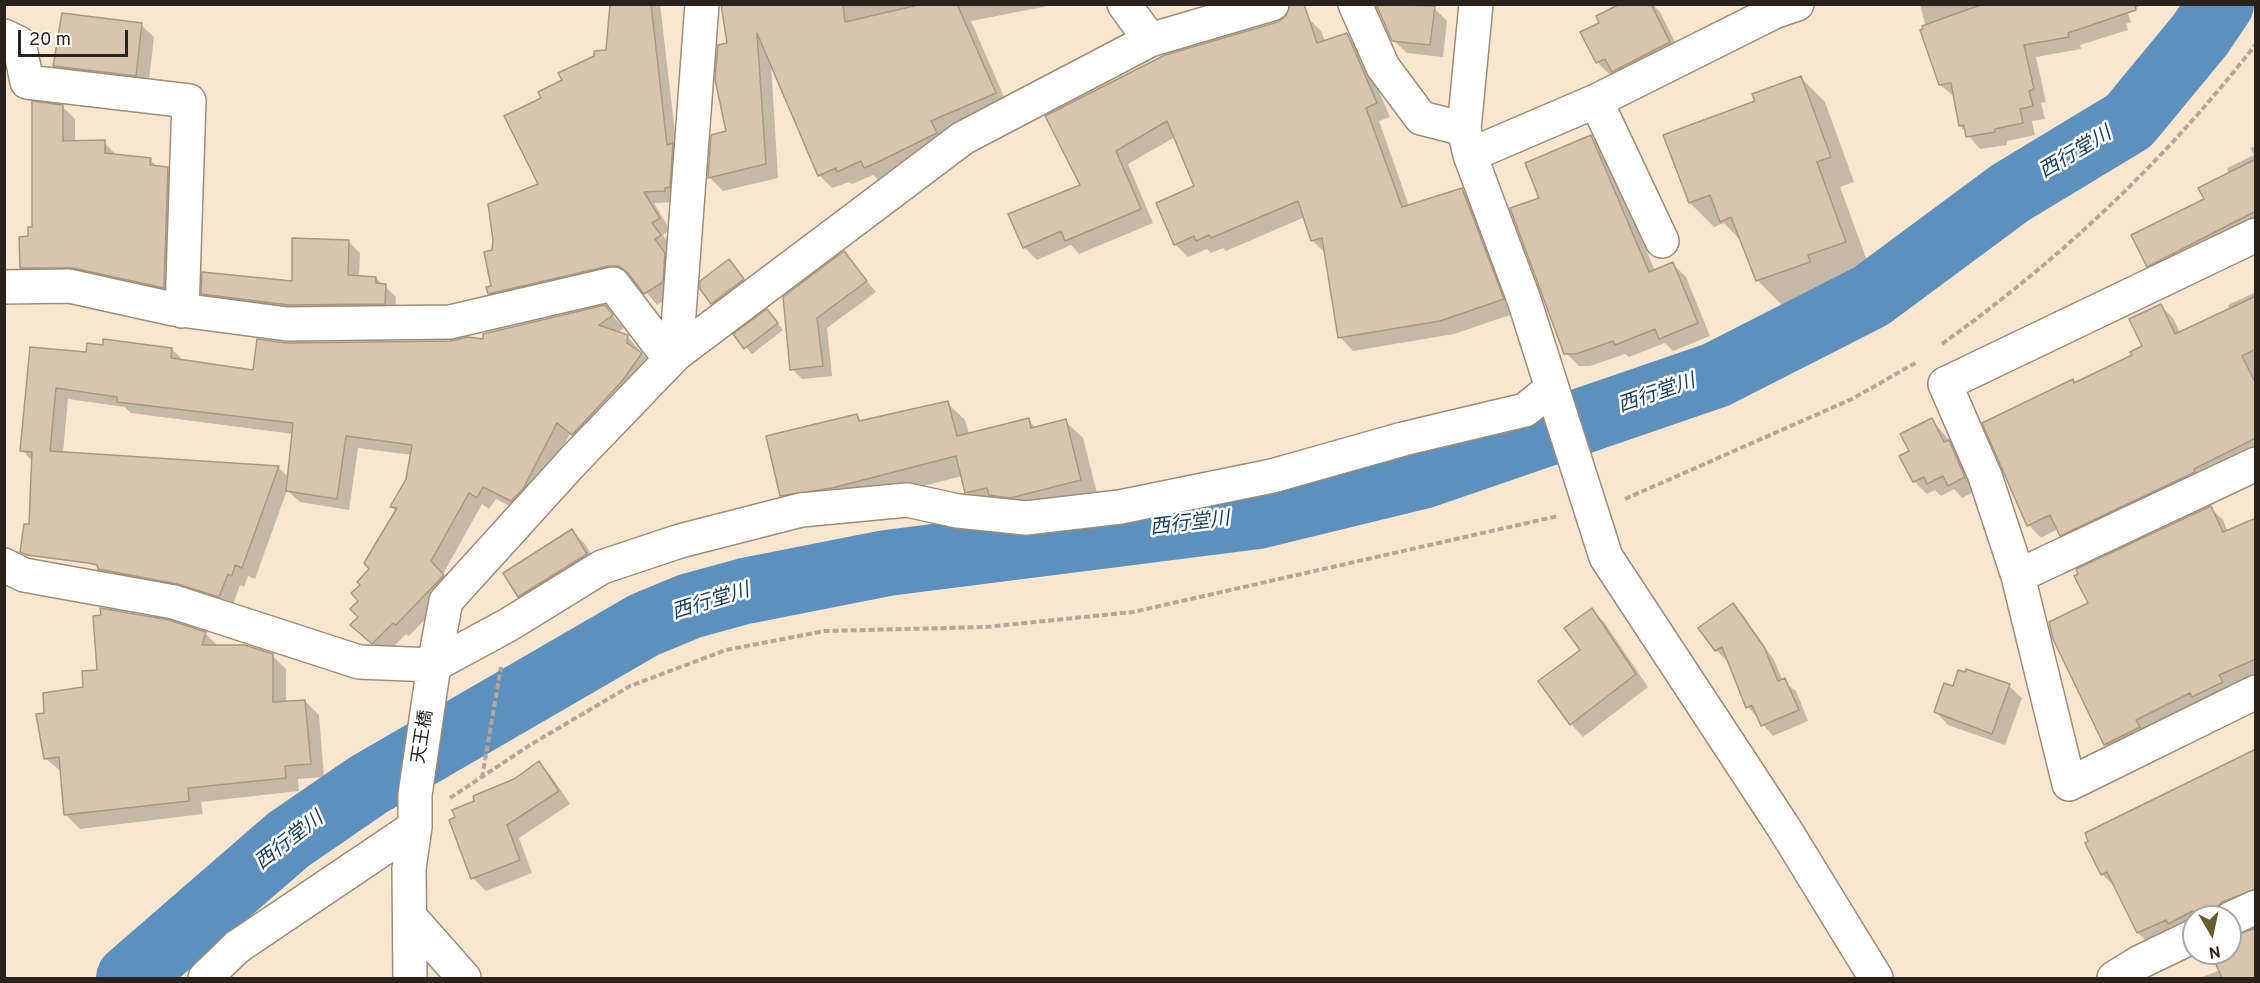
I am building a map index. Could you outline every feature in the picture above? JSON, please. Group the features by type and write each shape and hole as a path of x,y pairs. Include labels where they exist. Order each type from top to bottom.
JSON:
{"street":[{"path":"673,357 702,4"},
{"path":"1124,4 1150,40"},
{"name":"天王橋","path":"410,978 409,869 415,827 415,795 446,601 673,357 963,138 1150,40 1272,4"},
{"path":"1355,4 1383,67 1421,118 1467,142 1596,101 1774,12 1797,4"},
{"path":"1476,4 1467,142 1524,300 1606,557 1784,828 1876,978"},
{"path":"4,36 19,43 27,82 189,101 182,310"},
{"path":"1596,101 1662,241"},
{"path":"2256,235 1945,384 1985,476 2018,576 2069,784 2256,692"},
{"path":"4,287 69,286 182,310 286,324 450,322 613,284 673,357"},
{"path":"4,565 24,575 174,602 359,662 434,672 602,567 680,541 801,510 907,500 958,511 1026,518 1120,507 1272,476 1525,410 1553,392"},
{"path":"2018,576 2256,464"},
{"path":"205,978 237,947 415,827"},
{"path":"2242,913 2256,907"},
{"path":"410,917 464,978"},
{"path":"2136,973 2182,944"}],"path":[{"path":"1938,347 2063,251 2131,188 2256,44"},
{"path":"415,827 454,795 630,686 726,650 825,631 986,627 1133,612 1562,515 1852,399 1920,360"},
{"path":"454,795 482,777 501,667"}],"building":[{"path":"610,4 651,4 667,145 673,143 670,187 665,188 665,191 644,192 660,218 652,223 661,235 655,239 665,253 663,282 644,294 627,272 619,266 609,266 488,294 486,287 491,286 484,252 492,250 493,240 488,204 538,184 504,116 541,98 538,92 562,80 558,73 594,56 594,51 606,50"},
{"path":"721,4 843,4 845,22 922,4 957,4 996,93 931,121 937,133 878,162 864,168 861,161 837,172 836,168 818,176 757,33 766,164 708,178 711,135 726,131 715,79 718,45 727,43"},
{"path":"1290,4 1304,4 1317,43 1347,33 1377,103 1366,108 1402,207 1462,188 1504,299 1440,321 1338,338 1322,238 1311,241 1298,201 1211,238 1209,235 1196,241 1194,236 1174,245 1156,203 1194,186 1167,121 1116,151 1141,209 1065,241 1061,231 1023,248 1008,214 1080,185 1045,116 1165,55 1278,22 1286,16"},
{"path":"1376,4 1435,6 1430,45 1392,41"},
{"path":"1620,4 1651,4 1670,42 1612,72 1605,59 1596,63 1580,32 1599,23 1596,16"},
{"path":"1983,4 2135,4 2136,10 2068,33 2069,37 2024,45 2034,89 2029,91 2033,106 2020,109 2023,123 1995,129 1995,132 1966,137 1964,125 1959,126 1951,83 1939,85 1920,30 1923,29 1922,26"},
{"path":"62,13 142,23 136,76 53,66"},
{"path":"1801,76 1831,157 1817,162 1846,242 1808,255 1810,262 1756,281 1731,217 1720,222 1710,195 1689,203 1663,135 1755,101 1752,94"},
{"path":"32,101 63,105 63,141 105,140 105,153 151,158 150,165 168,167 164,288 73,268 20,268 19,237 28,236 28,227 32,227"},
{"path":"1591,135 1649,272 1673,262 1698,323 1659,339 1655,329 1615,345 1613,341 1576,354 1564,354 1510,208 1539,198 1525,163"},
{"path":"2256,159 2256,211 2147,267 2131,235 2204,199 2198,188"},
{"path":"292,238 349,240 348,275 376,277 376,283 386,284 385,304 288,305 201,294 202,272 292,281"},
{"path":"844,251 867,281 817,318 823,366 790,370 783,297"},
{"path":"729,259 744,279 711,304 700,289 700,281"},
{"path":"2256,296 2256,349 2242,356 2256,384 2256,438 2194,469 2195,472 2060,536 2050,515 2027,526 1982,423 2073,379 2074,383 2132,355 2130,352 2142,346 2129,319 2161,304 2175,334"},
{"path":"605,305 613,315 599,325 628,335 627,343 642,353 623,380 572,435 557,423 523,489 511,501 483,487 477,498 469,493 431,561 444,575 396,625 393,623 372,644 350,625 358,617 350,609 358,601 351,593 360,585 357,582 369,569 364,563 397,508 390,507 406,479 412,445 346,436 337,499 286,491 293,423 117,402 117,397 56,388 50,451 279,466 242,568 235,565 232,576 228,574 219,597 177,584 98,569 97,565 20,552 24,524 29,524 32,452 20,451 30,347 86,352 87,343 103,345 103,339 172,348 171,358 253,370 257,339 287,343 450,341 468,337 483,339 483,334"},
{"path":"767,309 778,323 744,349 733,334"},
{"path":"948,401 957,436 1029,418 1031,428 1066,419 1081,480 1010,498 989,495 987,488 965,493 956,456 832,488 780,496 766,436 857,414 859,421"},
{"path":"1932,418 1944,442 1949,440 1965,477 1948,486 1943,476 1927,484 1924,477 1913,482 1899,456 1909,451 1900,434"},
{"path":"2211,506 2223,532 2256,518 2256,659 2219,675 2223,682 2192,697 2190,693 2136,720 2140,727 2104,745 2053,639 2049,622 2088,603 2074,576 2078,574 2076,569"},
{"path":"572,529 587,554 518,597 503,573"},
{"path":"1733,603 1764,647 1778,681 1785,678 1799,710 1761,726 1752,705 1746,708 1722,647 1715,651 1698,628"},
{"path":"100,608 169,620 206,632 202,645 245,645 273,654 273,702 305,700 311,764 285,766 286,778 188,788 189,801 64,815 59,757 44,759 36,714 44,713 43,693 83,687 82,671 97,670 93,616 101,615"},
{"path":"1592,608 1636,674 1570,725 1538,681 1580,650 1564,628"},
{"path":"1966,669 2010,684 1992,734 1934,712 1944,683 1953,686 1958,670 1965,672"},
{"path":"2256,749 2256,889 2219,905 2182,905 2182,917 2168,924 2166,920 2137,933 2107,872 2101,875 2085,843 2088,841 2085,833"},
{"path":"539,761 559,791 507,825 520,860 471,879 449,820 455,817 452,810 474,801 473,796 514,779"},
{"path":"2256,928 2256,978 2222,978 2216,965 2242,965 2242,933"}],"waterway":[{"name":"西行堂川","path":"129,978 288,840 368,785 644,625 690,606 745,591 887,563 1258,516 1422,476 1716,375 1871,296 2010,193 2129,121 2200,35 2221,4"}]}
